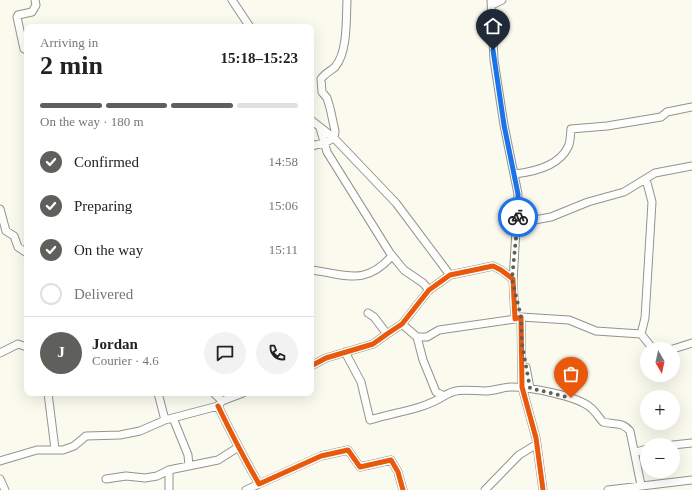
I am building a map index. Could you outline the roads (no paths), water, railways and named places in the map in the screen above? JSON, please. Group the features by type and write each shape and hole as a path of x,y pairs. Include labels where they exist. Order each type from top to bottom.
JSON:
{"street":[{"path":"24,49 16,17 18,15 32,12 36,5 35,0"},
{"path":"232,0 248,24"},
{"path":"334,138 330,108 327,98 322,92 321,79 326,72 335,67 341,55 346,32 347,0"},
{"path":"502,0 492,3 492,41 494,60 518,194 517,230 512,279 526,388 537,444 543,490"},
{"path":"514,174 543,168 562,159 569,147 571,129 607,126 661,117 667,112 692,107"},
{"path":"314,123 334,138 407,216 424,243 450,275"},
{"path":"320,128 327,152 392,256 404,270 423,283 429,290"},
{"path":"314,146 324,144 334,138"},
{"path":"517,230 529,221 551,217 588,202 624,192 655,173 692,166"},
{"path":"641,334 645,318 652,202 646,179"},
{"path":"0,212 6,231 14,236 18,247 24,251"},
{"path":"314,271 342,276 370,274 381,268 392,256"},
{"path":"314,364 326,358 373,344 402,324 429,290 450,275 492,266 501,270 512,279"},
{"path":"368,313 374,317 387,334"},
{"path":"417,337 427,337 439,330 518,318 569,320 596,331 641,334 648,342"},
{"path":"402,324 417,337 423,360 436,392 444,396"},
{"path":"680,347 692,343"},
{"path":"0,353 18,344 24,345"},
{"path":"345,352 361,382 370,420 416,409 434,402 448,393 466,389 486,391 511,387 526,388 571,398 591,407 602,422 617,422 625,425 630,431 636,452 641,485"},
{"path":"48,396 56,449"},
{"path":"159,396 164,420"},
{"path":"216,396 237,448 248,462 259,484"},
{"path":"0,461 37,450 63,450 74,446 86,436 120,435 140,431 164,420 220,404 237,396"},
{"path":"172,418 188,455 189,466"},
{"path":"680,444 692,443"},
{"path":"485,490 519,455 537,444"},
{"path":"106,479 126,476 145,478 164,474 169,470 218,460 237,448"},
{"path":"246,490 321,456 348,450 360,467 391,460 398,472 403,490"},
{"path":"636,452 640,451"},
{"path":"169,470 170,490"},
{"path":"0,479 5,490"},
{"path":"608,490 692,480"}]}
